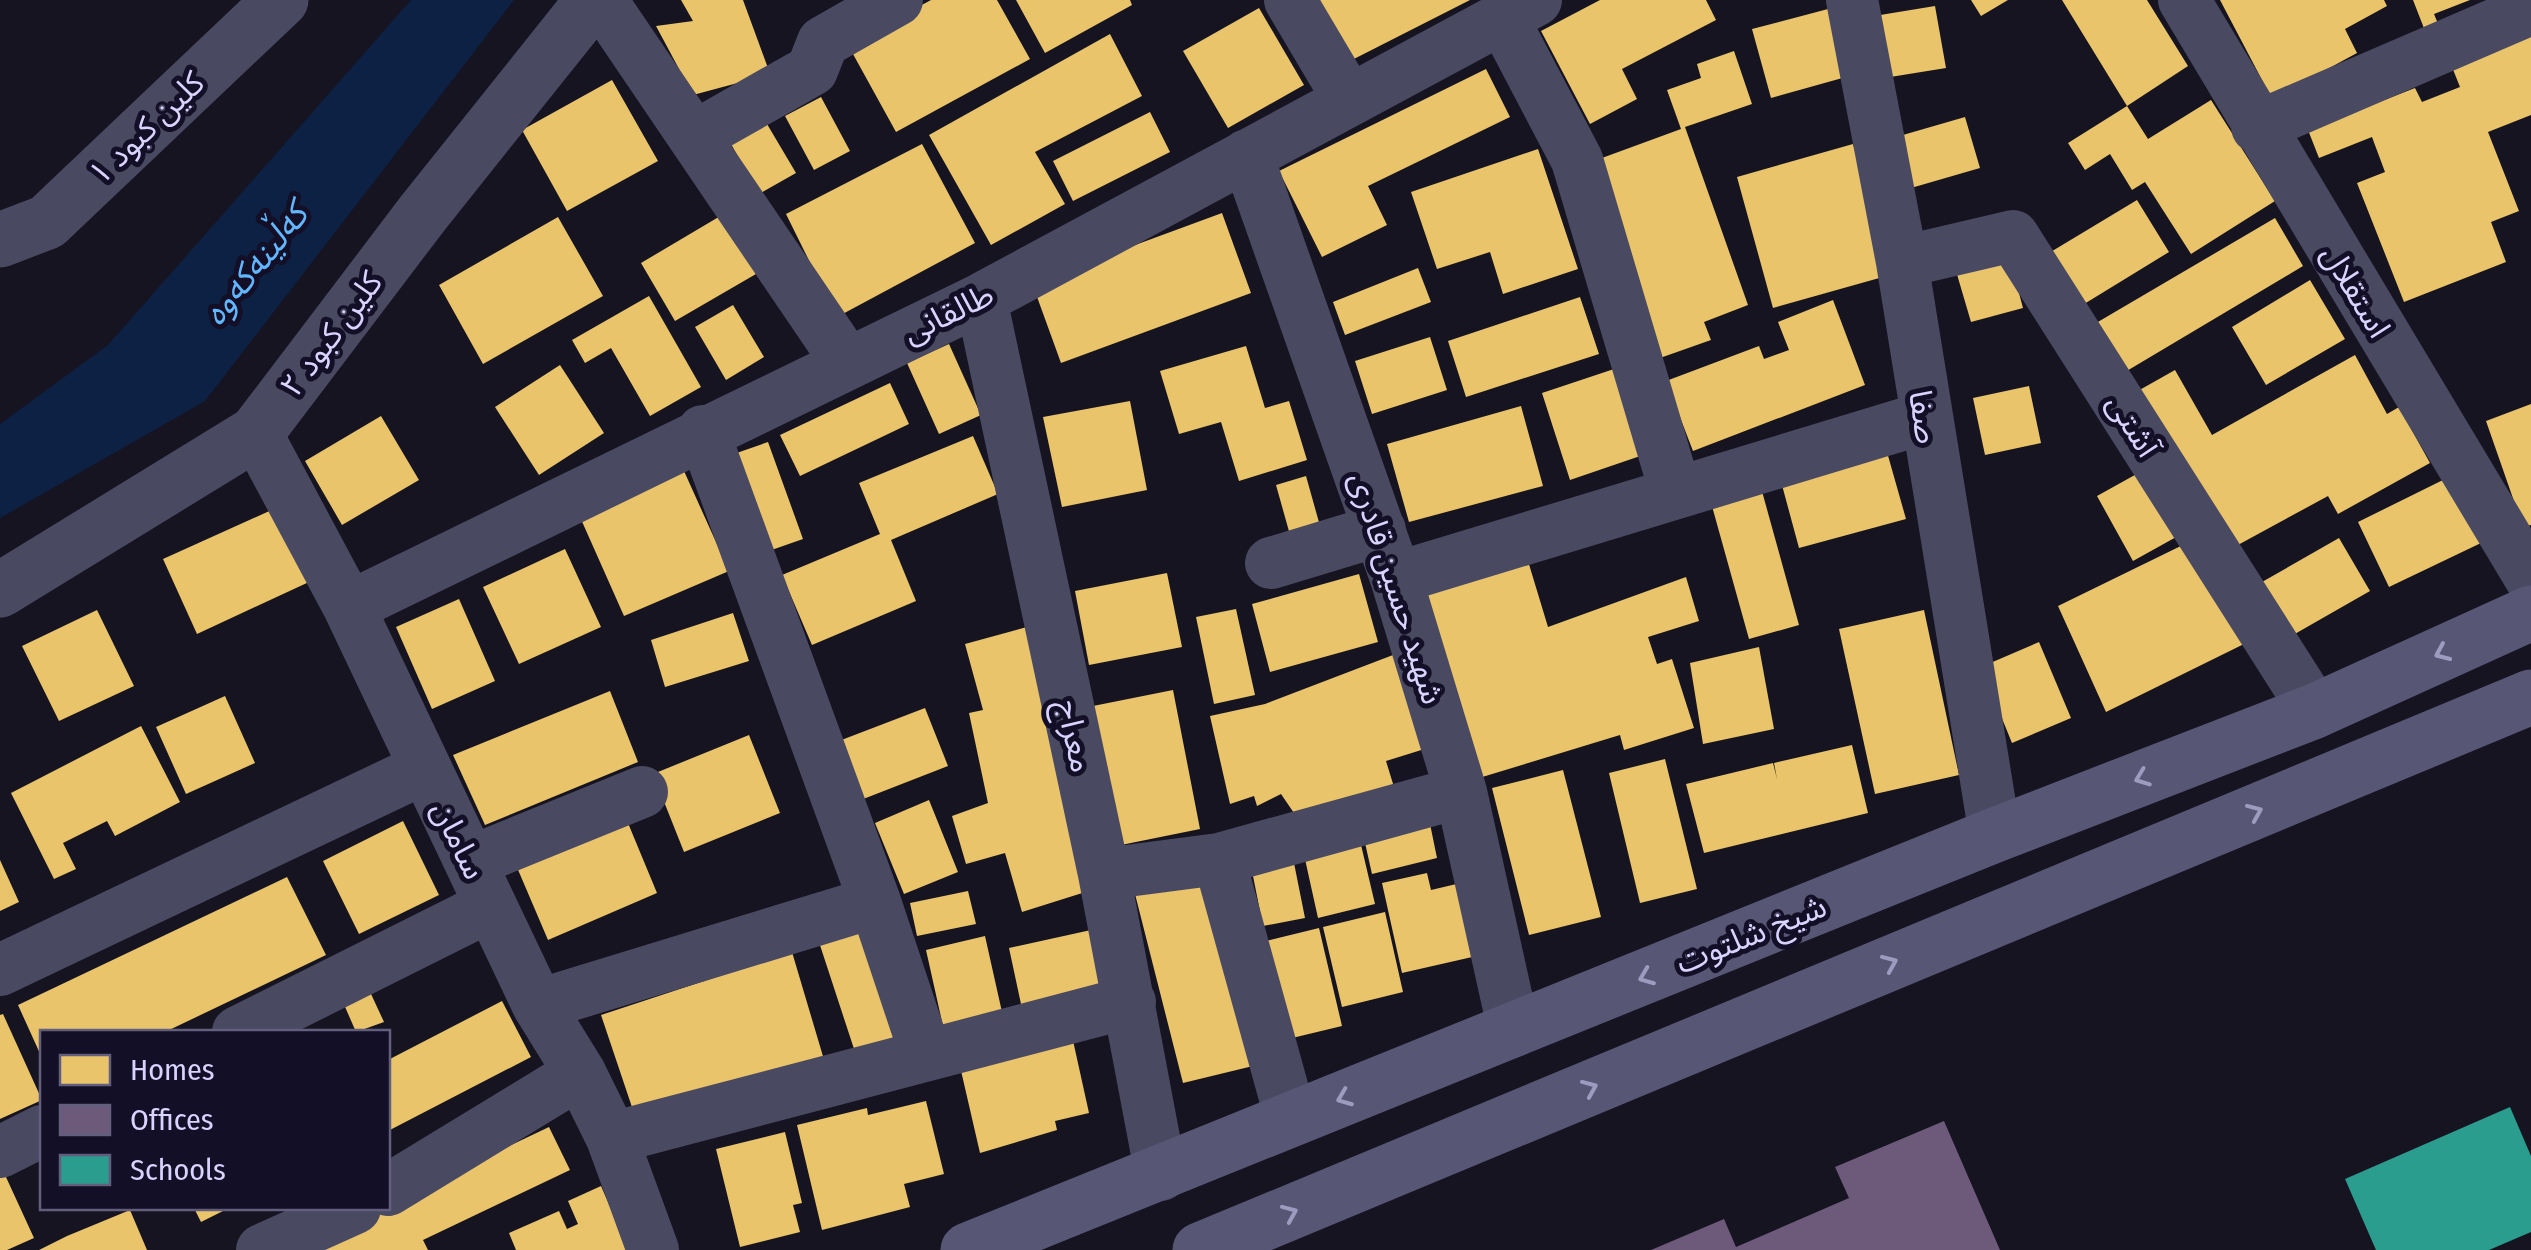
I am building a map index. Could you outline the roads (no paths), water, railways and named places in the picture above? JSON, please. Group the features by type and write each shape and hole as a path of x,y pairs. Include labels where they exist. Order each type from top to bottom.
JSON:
{"main road":[{"name":"شیخ شلتوت","path":"968,1250 1162,1175 1995,834 2315,711 2531,613"},
{"path":"1200,1250 2531,698"}],"street":[{"name":"کلین کبود ۱","path":"0,240 46,222 281,0"},
{"path":"597,0 846,362"},
{"name":"کلین کبود ۲","path":"0,590 256,434 422,213 597,0"},
{"path":"694,137 812,70 822,42 897,0"},
{"path":"1290,0 1348,98"},
{"name":"صفا","path":"1852,0 1902,262 1924,418 1995,834"},
{"name":"استقلال","path":"2184,0 2531,580"},
{"path":"2257,126 2531,9"},
{"path":"1520,10 1577,160 1676,490"},
{"name":"طالقانی","path":"349,606 981,298 1348,98 1520,10"},
{"name":"شهید حسین قادری","path":"1247,155 1380,530 1462,792 1514,1031"},
{"name":"آشتی","path":"1902,262 2013,236 2315,711"},
{"name":"معراج","path":"981,298 1104,874 1162,1175"},
{"path":"1396,578 1676,490 1924,418"},
{"path":"703,431 875,902 926,1054"},
{"name":"سامان","path":"256,434 349,606 538,1006 580,1072 612,1138 653,1250"},
{"path":"1271,563 1380,530"},
{"path":"0,970 425,768"},
{"path":"241,1030 480,884 642,792"},
{"path":"1104,874 1219,859 1462,792"},
{"path":"1219,859 1291,1119"},
{"path":"538,1006 875,902"},
{"path":"612,1138 1130,1002"},
{"path":"390,1189 580,1072"},
{"path":"0,1152 40,1132"},
{"path":"262,1250 350,1210"}],"water":[{"name":"کەڵینەکەوە","path":"411,0 514,0 205,401 0,518 0,424 108,345"}]}
